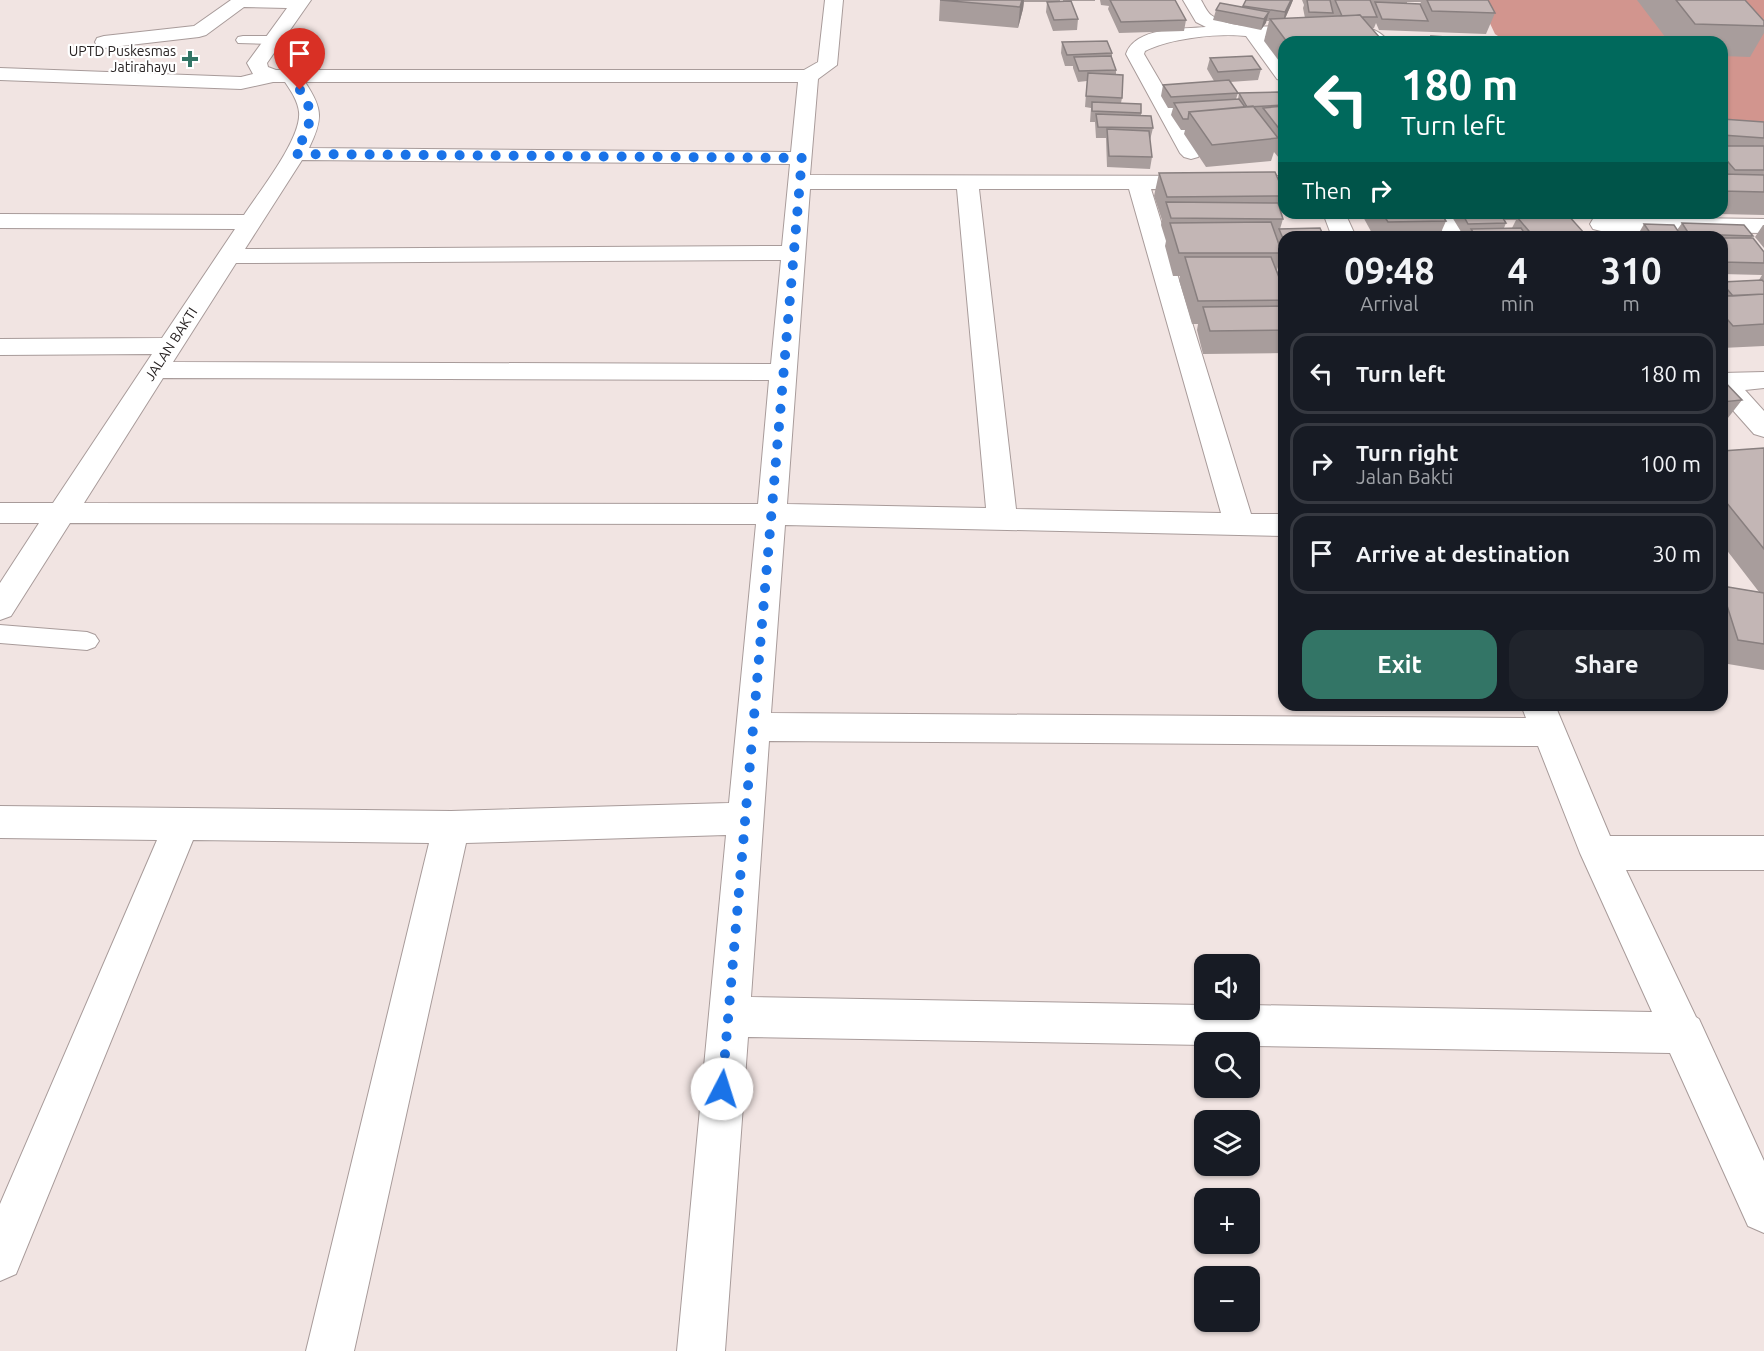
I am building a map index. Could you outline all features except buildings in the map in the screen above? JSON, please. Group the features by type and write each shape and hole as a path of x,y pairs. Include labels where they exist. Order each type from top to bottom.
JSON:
{"street":[{"path":"0,74 241,83 282,76 808,76 828,65 834,0"},
{"path":"1192,0 1194,9 1203,18 1244,30 1278,68"},
{"path":"104,42 200,31 240,2 301,2"},
{"path":"272,40 301,2"},
{"path":"1191,153 1135,54 1137,48 1156,38 1244,30 1355,28 1375,36"},
{"name":"JALAN BAKTI","path":"0,608 295,154 309,126 310,104 282,76 259,70 257,63 272,40"},
{"path":"701,1351 808,76"},
{"path":"295,154 800,170 967,183 1278,183"},
{"path":"967,183 1002,519"},
{"path":"1138,183 1239,524"},
{"path":"0,221 251,222"},
{"path":"1601,225 1764,226"},
{"path":"229,256 794,253"},
{"path":"0,347 171,346"},
{"path":"155,369 783,372"},
{"path":"1728,382 1764,380"},
{"path":"1728,388 1764,428"},
{"path":"0,513 772,514 1278,525"},
{"path":"753,727 1544,718 1599,853 1764,1210"},
{"path":"0,822 181,826 451,827 746,818"},
{"path":"0,1258 181,826"},
{"path":"330,1351 451,827"},
{"path":"1599,853 1764,853"},
{"path":"728,1017 1683,1033"}],"lane":[{"path":"243,40 272,40"},
{"path":"0,634 87,641"}],"shaded area":[{"path":"1479,0 1764,0 1764,173 1728,174 1728,36 1498,36"}],"place":[{"name":"UPTD Puskesmas Jatirahayu","path":"190,59"}],"route":[{"path":"300,90 310,104 309,126 295,154 802,158 722,1089"}]}
